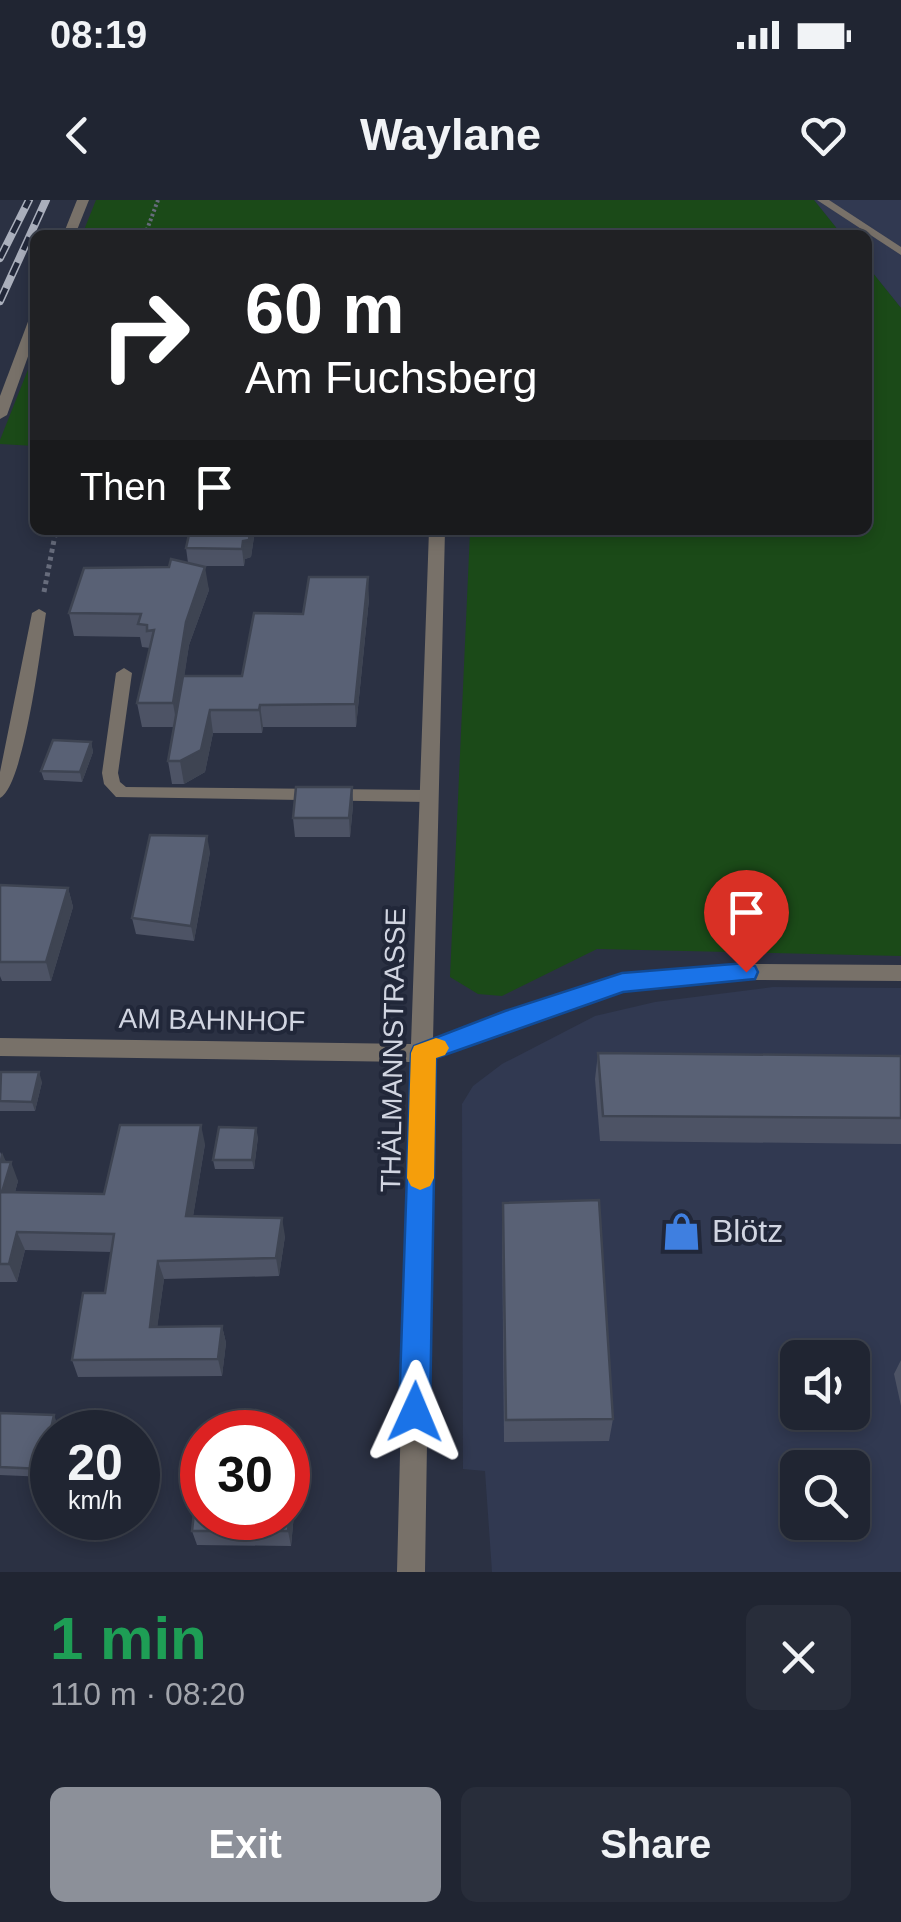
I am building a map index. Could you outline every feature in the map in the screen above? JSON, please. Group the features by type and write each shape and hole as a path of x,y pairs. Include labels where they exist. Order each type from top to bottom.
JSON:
{"street":[{"path":"70,230 82,200"},
{"path":"0,415 30,333"},
{"name":"THÄLMANNSTRASSE","path":"411,1572 427,796 437,535"},
{"path":"423,1053 622,982 746,972 901,973"},
{"name":"AM BAHNHOF","path":"0,1047 423,1053"}],"lane":[{"path":"822,200 868,230"},
{"path":"872,233 901,252"},
{"path":"0,792 12,764 40,612"},
{"path":"124,673 110,772 112,784 122,793 427,796"}],"path":[{"path":"147,230 158,200"},
{"path":"40,612 55,535"}],"shaded area":[{"path":"814,200 901,200 901,308 872,272 872,230 838,230"},
{"name":"Blötz","path":"773,987 901,988 901,1572 492,1572 485,1471 463,1469 462,1104 473,1086 502,1064 595,1016 655,1002"}],"green space":[{"path":"96,200 814,200 838,230 84,230"},
{"path":"872,272 901,308 901,956 597,949 502,996 478,994 450,977 470,535 872,535"},
{"path":"30,365 30,446 0,444"}],"building":[{"path":"189,535 250,535 242,549 186,548"},
{"path":"171,559 205,567 186,622 173,703 137,703 154,630 147,631 147,625 138,624 141,614 69,613 84,568 169,567"},
{"path":"309,577 368,577 355,704 210,710 201,750 180,761 168,761 183,676 242,676 254,613 303,614"},
{"path":"53,740 91,742 80,772 41,771"},
{"path":"296,787 352,787 349,818 293,818"},
{"path":"150,835 207,836 191,926 132,918"},
{"path":"0,885 68,888 46,962 0,962"},
{"path":"598,1053 901,1056 901,1118 603,1116"},
{"path":"1,1072 39,1072 32,1102 0,1101"},
{"path":"120,1125 201,1125 186,1216 282,1218 276,1258 158,1261 150,1327 222,1326 218,1359 72,1360 83,1293 105,1293 114,1234 17,1232 9,1264 0,1264 0,1162 11,1162 2,1192 104,1194"},
{"path":"219,1127 256,1128 252,1160 213,1160"},
{"path":"599,1200 613,1419 506,1420 503,1203"},
{"path":"0,1413 30,1414 30,1468 0,1467"}],"railway":[{"path":"0,258 29,200"},
{"path":"32,230 46,200"},
{"path":"0,301 30,235"}],"slow traffic":[{"path":"420,1178 423,1053 436,1048"}],"place":[{"name":"Blötz","path":"682,1231"}],"route":[{"path":"415,1412 423,1053 622,982 746,972"}]}
